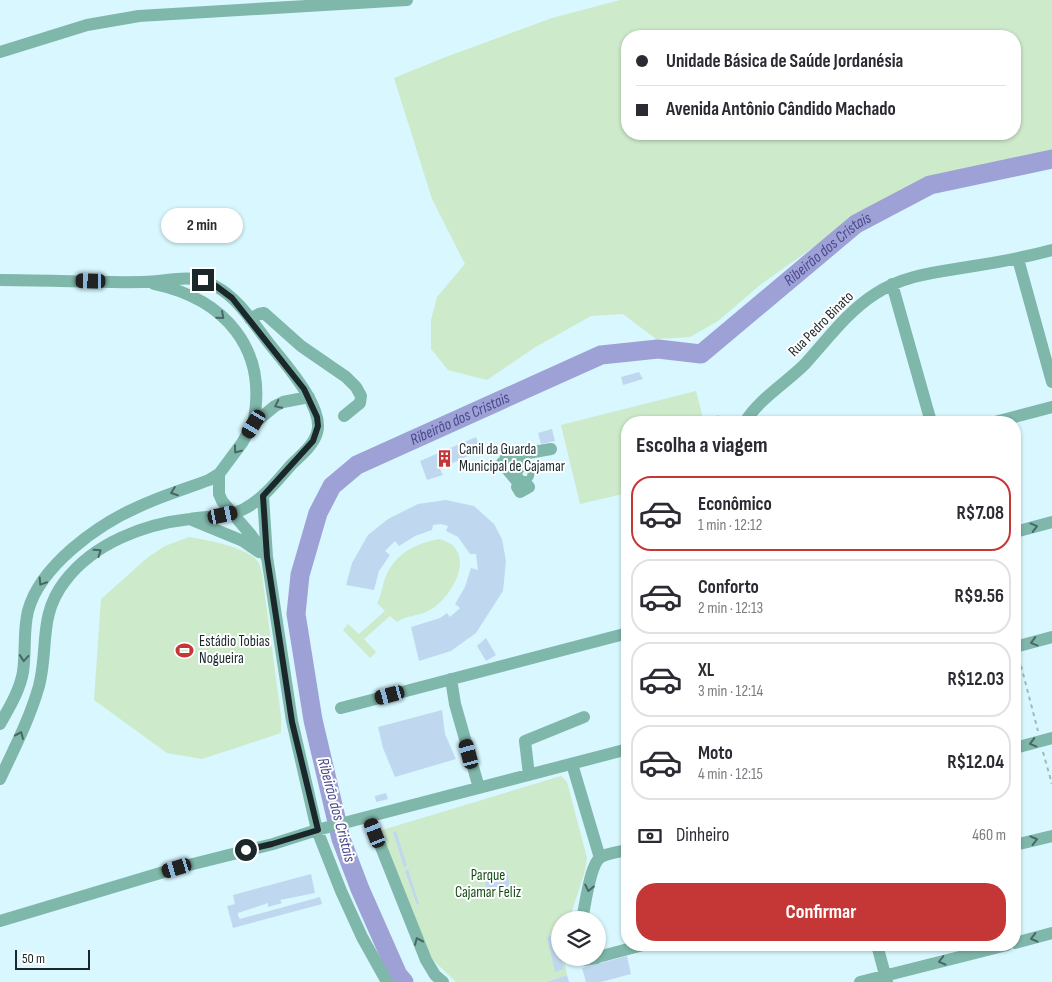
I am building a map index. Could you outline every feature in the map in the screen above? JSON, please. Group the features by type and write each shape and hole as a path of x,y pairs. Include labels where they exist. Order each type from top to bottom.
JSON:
{"street":[{"path":"0,52 87,25 139,16 408,0"},
{"name":"Rua Pedro Binato","path":"749,416 803,365 845,320 875,294 892,284 919,275 1018,259 1052,250"},
{"path":"1018,259 1052,382"},
{"path":"0,280 146,282 185,278 203,280 216,286 232,298 250,319 309,397 317,417 318,426 317,434 307,448 263,496 243,509 140,529 117,539 79,566 65,581 52,601 47,616 44,657 38,688 28,717 0,780"},
{"path":"146,282 186,292 224,317 238,333 246,347 255,376 258,400 254,424"},
{"path":"892,284 929,416"},
{"path":"250,319 264,313 301,346 351,382 361,396 360,403 344,416"},
{"path":"0,724 19,686 23,672 28,610 50,570 65,554 111,521 137,507 209,480 219,474 254,424 275,406 283,402 309,397"},
{"path":"1019,416 1052,408"},
{"path":"520,498 534,487 517,466 528,453 551,449"},
{"path":"219,474 219,494 222,500 266,556"},
{"path":"263,496 266,556 292,722 320,829 341,891 387,982"},
{"path":"190,519 242,541 266,556"},
{"path":"1021,530 1052,522"},
{"path":"340,708 621,635"},
{"path":"1021,646 1052,637"},
{"path":"451,679 455,704 479,788"},
{"path":"529,775 525,741 584,718"},
{"path":"1021,746 1046,740"},
{"path":"0,921 177,868 621,751"},
{"path":"572,764 600,858"},
{"path":"368,817 426,960 435,975 443,982"},
{"path":"1021,844 1052,836"},
{"path":"584,911 592,872 600,858 621,852"},
{"path":"1021,942 1052,934"},
{"path":"606,955 621,951"},
{"path":"879,951 886,979"},
{"path":"860,982 886,979 985,951"}],"path":[{"path":"1021,662 1046,740 1052,784"}],"green space":[{"path":"620,0 1052,0 1052,150 1010,160 873,205 760,285 718,321 690,337 656,339 623,314 591,316 534,348 487,380 448,370 431,349 431,320 437,297 465,264 432,199 394,78 552,18"},
{"path":"696,391 702,416 621,416 621,494 580,504 561,425"},
{"name":"Estádio Tobias Nogueira","path":"189,537 236,548 253,557 259,563 281,716 281,733 202,759 167,753 94,700 101,599 147,558 165,546"},
{"path":"440,539 453,546 459,554 459,572 455,582 444,598 430,610 397,622 390,616 364,639 376,652 370,658 343,630 348,624 359,634 385,611 377,603 390,568 401,555 415,546"},
{"name":"Parque Cajamar Feliz","path":"561,776 567,782 587,858 585,871 572,911 551,911 551,966 565,966 567,975 545,982 456,982 432,959 379,831"}],"building":[{"path":"639,372 643,379 623,385 621,377"},
{"path":"552,429 555,441 541,444 538,433"},
{"name":"Canil da Guarda Municipal de Cajamar","path":"476,437 481,450 440,469 443,475 427,480 420,461"},
{"path":"446,500 474,506 494,524 502,539 506,561 503,591 476,633 451,651 419,661 411,627 440,618 447,613 450,617 460,608 455,604 465,587 471,568 478,570 476,554 470,554 458,537 446,531 448,526 441,524 433,525 432,530 415,536 399,546 395,541 385,551 390,555 379,571 374,590 346,585 352,563 368,535 388,519 418,504"},
{"path":"486,638 496,655 486,661 477,646"},
{"path":"442,710 445,734 456,759 395,777 383,748 378,727"},
{"path":"386,793 388,799 376,802 375,796"},
{"path":"396,831 407,866 404,867 393,832"},
{"path":"408,869 419,904 417,905 405,871"},
{"path":"507,871 510,886 488,893 484,878"},
{"path":"311,874 315,893 280,900 282,903 268,907 268,903 238,913 238,916 240,919 320,897 322,904 233,928 227,906 235,904 233,895"},
{"path":"551,936 551,954 547,937"},
{"path":"627,956 631,974 601,982 586,982 582,968 606,966 606,962"},
{"path":"554,966 563,966 564,969 555,972"},
{"path":"567,975 569,982 546,982"}],"waterway":[{"name":"Ribeirão dos Cristais","path":"404,982 398,975 360,889 341,839 313,720 296,614 300,575 318,513 332,486 357,465 601,355 658,349 701,354 856,224 930,185 1052,159"}],"place":[{"name":"Canil da Guarda Municipal de Cajamar","path":"445,458"},
{"name":"Estádio Tobias Nogueira","path":"185,650"}],"route":[{"path":"203,280 216,286 232,298 250,319 304,389 317,417 318,426 317,434 313,441 263,496 267,557 292,722 318,830 246,850"}]}
